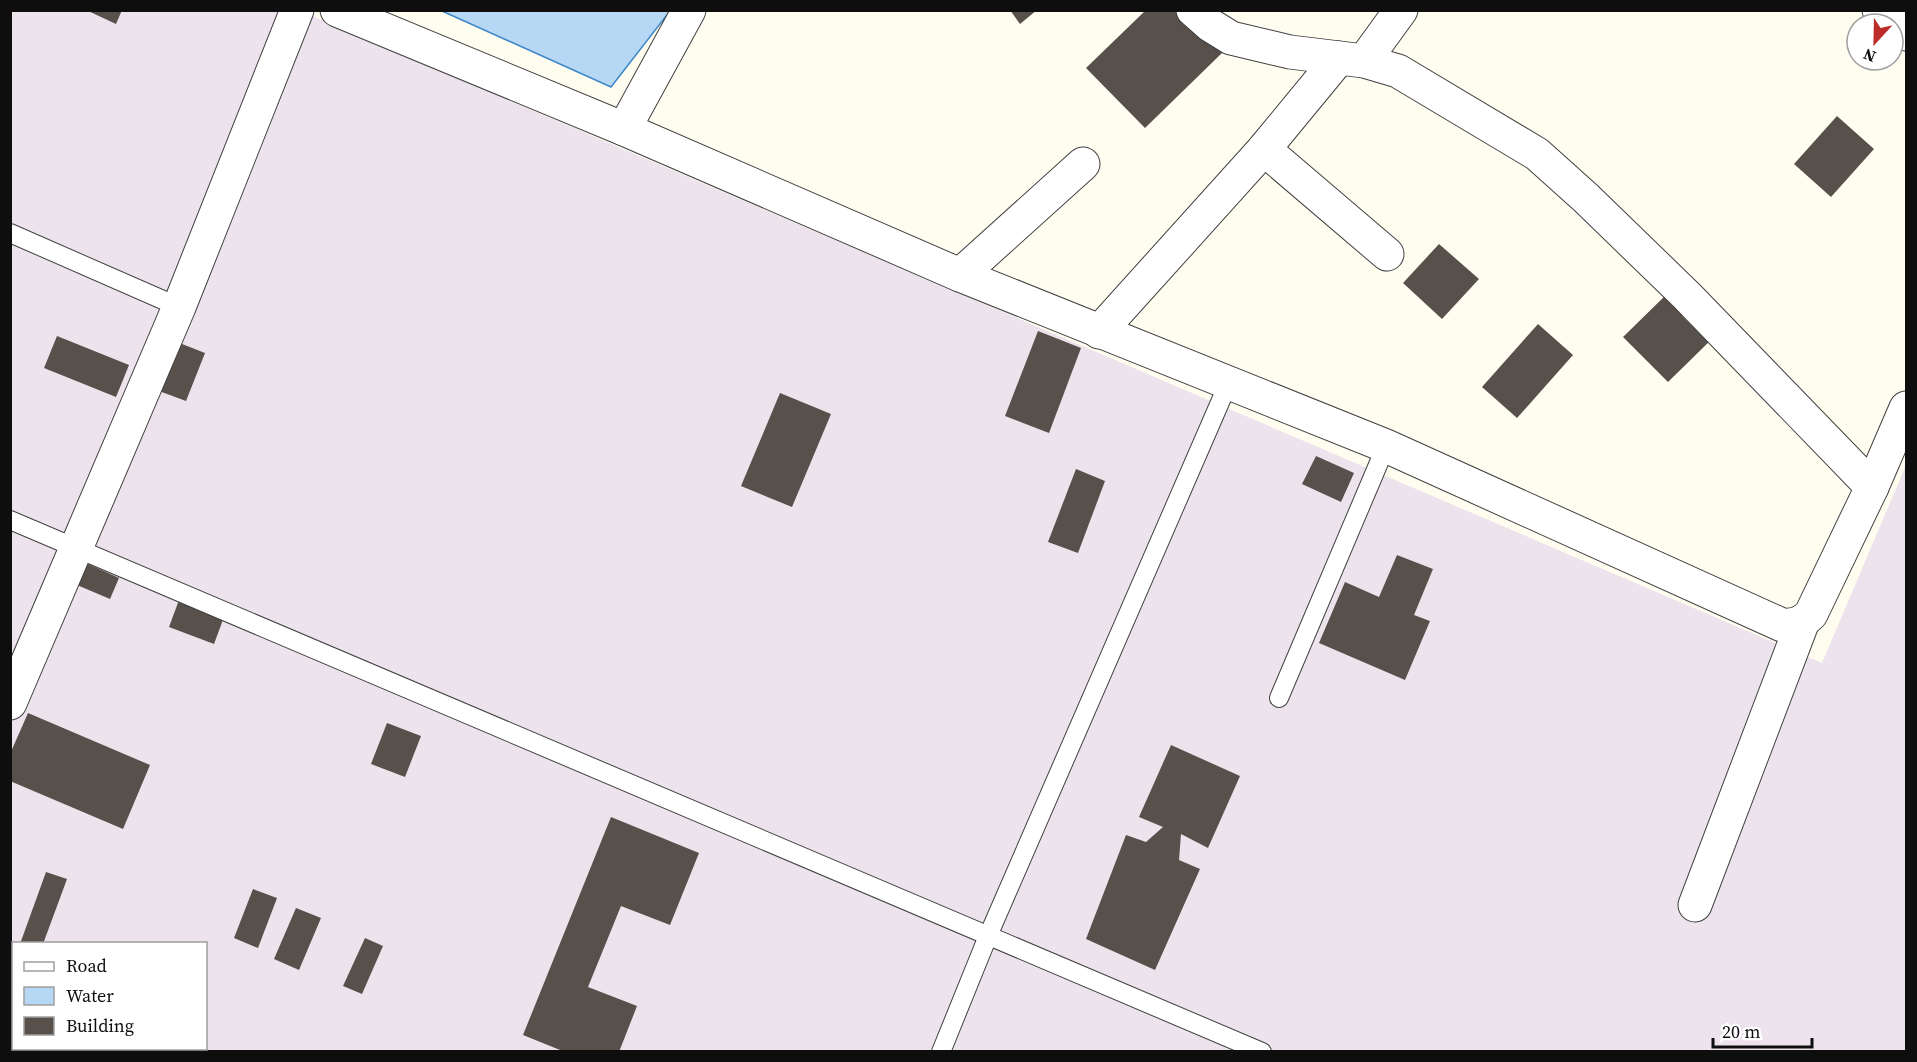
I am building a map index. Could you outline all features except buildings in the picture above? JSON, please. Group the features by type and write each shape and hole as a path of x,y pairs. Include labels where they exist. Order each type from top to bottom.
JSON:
{"street":[{"path":"10,702 179,307 297,10"},
{"path":"337,10 624,129 960,276 1386,446 1782,625 1793,626 1811,614 1872,487 1906,408"},
{"path":"624,129 688,10"},
{"path":"1193,10 1210,25 1231,38 1290,52 1352,60 1398,70 1537,154 1688,296 1872,487"},
{"path":"1099,332 1264,149 1401,10"},
{"path":"1879,10 1906,34"},
{"path":"1264,149 1387,254"},
{"path":"960,276 1083,164"},
{"path":"1695,905 1803,621"}],"lane":[{"path":"10,233 179,307"},
{"path":"941,1052 988,936 1228,384"},
{"path":"1279,698 1386,446"},
{"path":"10,520 1262,1052"}],"shaded area":[{"path":"10,11 301,11 1822,663 1906,465 1906,1051 11,1051"}],"water":[{"path":"442,11 670,11 611,87"}]}
